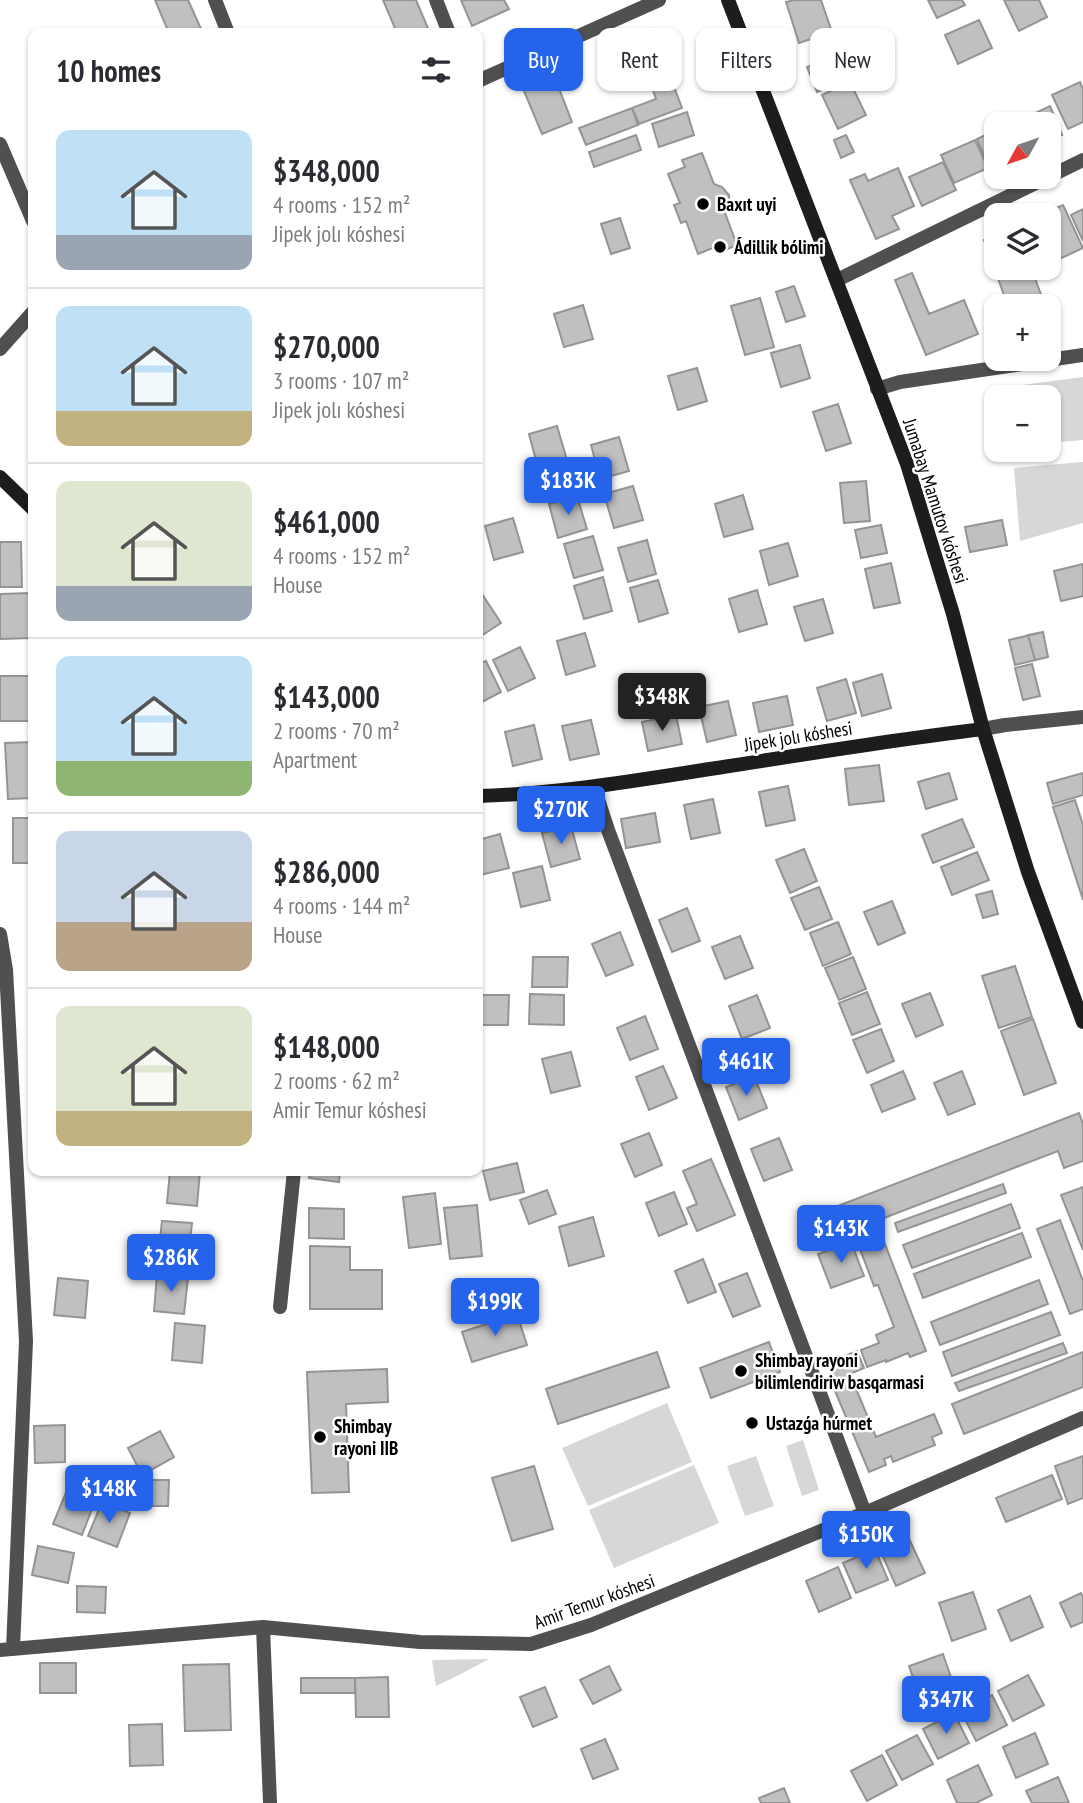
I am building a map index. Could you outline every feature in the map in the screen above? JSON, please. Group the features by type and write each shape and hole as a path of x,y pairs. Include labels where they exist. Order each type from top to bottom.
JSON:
{"street":[{"path":"215,0 226,28"},
{"path":"436,0 447,28"},
{"path":"483,79 659,0"},
{"name":"Jumabay Mamutov kóshesi","path":"728,0 907,464 953,614 983,729 1028,872 1083,1022"},
{"path":"0,144 28,209"},
{"path":"837,280 1083,160"},
{"path":"0,349 28,318"},
{"path":"877,389 900,382 1083,355"},
{"path":"0,477 28,504"},
{"name":"Jipek jolı kóshesi","path":"483,796 594,787 801,755 1083,717"},
{"path":"594,787 865,1513"},
{"path":"0,934 7,983 26,1341 7,1649"},
{"path":"280,1307 293,1176"},
{"name":"Amir Temur kóshesi","path":"7,1649 263,1627 420,1642 531,1644 591,1625 865,1513 1083,1418"},
{"path":"263,1627 270,1803"}],"shaded area":[{"path":"1083,377 1083,440 1061,442 1061,385 1021,385"},
{"path":"1083,462 1083,523 1020,541 1014,468"},
{"path":"667,1403 692,1462 588,1506 562,1448"},
{"path":"803,1440 819,1490 802,1496 786,1446"},
{"path":"756,1456 774,1506 745,1516 727,1466"},
{"path":"694,1465 719,1523 614,1568 589,1510"},
{"path":"489,1659 457,1676 436,1686 432,1660"}],"building":[{"path":"155,0 188,0 201,28 167,28"},
{"path":"383,0 416,0 428,28 395,28"},
{"path":"461,0 504,0 509,9 472,26"},
{"path":"821,0 831,28 810,28 810,39 799,43 786,2"},
{"path":"928,0 962,0 965,5 937,18"},
{"path":"1004,0 1039,0 1047,17 1019,31"},
{"path":"979,20 992,48 958,64 945,35"},
{"path":"1080,82 1083,89 1083,122 1068,129 1052,95"},
{"path":"524,91 560,91 572,122 542,134"},
{"path":"653,91 676,91 682,108 639,124 632,108 656,99"},
{"path":"831,91 854,91 866,115 838,129 822,95"},
{"path":"1050,106 1052,112 1037,112"},
{"path":"632,108 638,125 586,145 579,128"},
{"path":"687,112 694,135 659,147 652,124"},
{"path":"636,135 641,150 594,167 589,152"},
{"path":"846,135 854,152 841,158 834,140"},
{"path":"984,136 984,155 977,139"},
{"path":"975,140 984,159 984,170 954,183 941,155"},
{"name":"Baxıt uyi","path":"702,153 714,184 722,187 729,195 730,207 725,213 737,245 718,253 715,247 698,254 686,221 681,223 674,205 680,203 668,174 685,167 682,160"},
{"path":"943,162 956,190 922,206 909,177"},
{"path":"898,168 914,206 892,216 899,229 876,239 850,180 865,174 868,181"},
{"path":"1063,205 1083,248 1061,258"},
{"path":"1083,209 1083,241 1071,215"},
{"path":"620,218 630,248 611,254 601,224"},
{"path":"912,273 929,314 964,300 978,334 926,355 895,280"},
{"path":"999,280 1036,280 1041,294 1004,294"},
{"path":"794,286 805,316 786,322 776,292"},
{"path":"760,298 774,347 745,355 731,306"},
{"path":"583,305 593,339 564,347 554,314"},
{"path":"800,345 810,378 781,387 771,353"},
{"path":"697,368 707,401 678,410 668,376"},
{"path":"838,404 851,443 826,451 813,412"},
{"path":"557,426 567,460 538,468 529,434"},
{"path":"619,437 629,471 600,479 591,445"},
{"path":"866,481 870,521 844,523 840,483"},
{"path":"633,486 643,520 614,528 604,494"},
{"path":"743,495 753,529 724,537 715,504"},
{"path":"577,496 587,529 558,538 549,504"},
{"path":"513,518 523,552 494,560 485,526"},
{"path":"1002,520 1007,545 970,552 965,527"},
{"path":"881,525 887,553 861,558 855,530"},
{"path":"593,536 603,570 574,578 564,544"},
{"path":"647,540 656,574 628,582 618,548"},
{"path":"0,542 21,542 22,587 0,587"},
{"path":"788,543 798,576 769,585 760,551"},
{"path":"891,563 900,603 874,608 865,569"},
{"path":"1083,564 1083,596 1061,601 1054,571"},
{"path":"603,577 612,611 584,619 574,586"},
{"path":"658,580 668,613 639,622 630,588"},
{"path":"757,590 767,624 739,632 729,599"},
{"path":"28,593 28,638 0,639 0,594"},
{"path":"483,596 501,623 483,635"},
{"path":"823,599 833,633 805,641 794,607"},
{"path":"1043,632 1048,657 1015,665 1009,640"},
{"path":"1043,632 1048,657 1035,660 1028,635"},
{"path":"585,633 595,666 566,675 557,641"},
{"path":"520,647 535,678 508,691 493,660"},
{"path":"486,661 501,692 483,701 483,662"},
{"path":"1032,664 1040,696 1023,700 1015,668"},
{"path":"882,674 891,708 862,716 853,683"},
{"path":"0,676 28,676 28,721 0,721"},
{"path":"846,679 856,713 827,721 817,688"},
{"path":"787,696 793,725 759,732 753,703"},
{"path":"728,701 736,735 707,742 699,707"},
{"path":"676,715 682,744 648,751 642,722"},
{"path":"591,720 599,754 570,760 562,726"},
{"path":"534,725 542,759 513,766 505,732"},
{"path":"28,742 28,798 8,799 5,743"},
{"path":"879,765 884,801 849,805 845,769"},
{"path":"949,773 957,799 926,809 918,782"},
{"path":"1083,773 1083,795 1053,804 1047,783"},
{"path":"788,786 795,820 766,826 759,792"},
{"path":"713,799 720,833 691,839 684,805"},
{"path":"1075,800 1083,825 1083,900 1053,807"},
{"path":"655,813 660,842 626,848 621,819"},
{"path":"13,818 28,818 28,863 13,863"},
{"path":"962,819 974,847 933,863 922,835"},
{"path":"571,826 580,859 551,867 542,833"},
{"path":"500,834 509,868 483,874 483,839"},
{"path":"804,849 817,881 790,893 776,860"},
{"path":"977,852 989,880 952,895 941,867"},
{"path":"542,866 550,900 521,907 513,873"},
{"path":"819,887 832,919 805,930 791,898"},
{"path":"992,891 998,914 983,918 976,895"},
{"path":"892,901 905,933 878,945 864,912"},
{"path":"687,908 700,941 672,952 659,920"},
{"path":"838,922 851,954 823,966 810,933"},
{"path":"620,932 633,965 606,976 592,944"},
{"path":"740,936 753,968 725,979 712,947"},
{"path":"533,957 568,957 567,987 532,987"},
{"path":"853,957 866,989 839,1000 825,968"},
{"path":"1015,966 1032,1017 999,1028 982,976"},
{"path":"867,992 880,1024 852,1035 839,1003"},
{"path":"930,993 943,1025 916,1037 902,1004"},
{"path":"530,994 564,995 564,1025 529,1024"},
{"path":"483,995 509,995 508,1025 483,1025"},
{"path":"757,995 770,1028 742,1039 729,1006"},
{"path":"645,1016 658,1049 630,1060 617,1028"},
{"path":"1033,1019 1056,1083 1024,1095 1001,1031"},
{"path":"881,1029 894,1061 867,1073 853,1040"},
{"path":"742,1039 756,1071 728,1082 715,1050"},
{"path":"571,1052 580,1086 551,1093 542,1059"},
{"path":"663,1066 677,1098 649,1110 636,1077"},
{"path":"903,1071 915,1099 882,1112 871,1085"},
{"path":"962,1071 975,1104 948,1115 934,1083"},
{"path":"754,1076 767,1108 739,1120 726,1087"},
{"path":"1079,1113 1083,1124 1083,1161 1064,1168 1058,1151 879,1220 877,1215 867,1219 871,1231 848,1240 835,1207"},
{"path":"649,1133 662,1165 635,1177 621,1144"},
{"path":"779,1138 792,1170 764,1181 751,1149"},
{"path":"711,1159 735,1215 697,1231 687,1208 697,1204 683,1171"},
{"path":"517,1163 524,1192 490,1200 483,1171"},
{"path":"170,1176 200,1176 197,1206 167,1203"},
{"path":"309,1176 340,1176 339,1182"},
{"path":"1003,1184 1006,1193 898,1232 895,1223"},
{"path":"1083,1187 1083,1250 1061,1195"},
{"path":"547,1190 556,1214 529,1224 520,1200"},
{"path":"674,1192 687,1224 659,1236 646,1203"},
{"path":"435,1193 441,1244 409,1248 403,1197"},
{"path":"1011,1204 1020,1228 912,1268 903,1245"},
{"path":"477,1205 482,1256 450,1259 444,1208"},
{"path":"309,1208 344,1209 344,1239 309,1238"},
{"path":"593,1217 604,1256 569,1266 559,1227"},
{"path":"1060,1220 1083,1281 1083,1309 1070,1314 1037,1229"},
{"path":"162,1221 192,1223 188,1260 158,1257"},
{"path":"880,1231 926,1351 910,1357 908,1353 867,1367 861,1350 879,1343 876,1335 894,1327 878,1285 874,1286 857,1241"},
{"path":"1022,1233 1031,1257 923,1298 914,1274"},
{"path":"851,1242 864,1276 831,1288 818,1254"},
{"path":"310,1246 350,1247 350,1270 382,1270 382,1309 310,1309"},
{"path":"703,1259 716,1292 688,1303 675,1271"},
{"path":"747,1273 760,1306 733,1317 719,1284"},
{"path":"157,1275 188,1278 184,1314 154,1311"},
{"path":"58,1278 88,1281 85,1318 54,1315"},
{"path":"1039,1280 1048,1304 940,1345 931,1322"},
{"path":"1051,1312 1060,1335 952,1376 943,1352"},
{"path":"517,1314 527,1345 472,1362 462,1332"},
{"path":"175,1323 205,1326 202,1363 172,1360"},
{"path":"769,1342 780,1372 711,1398 700,1368"},
{"path":"1063,1343 1067,1353 959,1391 955,1383"},
{"path":"857,1351 864,1368 850,1374 876,1437 934,1414 942,1433 932,1437 935,1445 893,1462 891,1456 884,1459 886,1465 869,1472 833,1386 836,1385 827,1363"},
{"path":"657,1352 669,1387 558,1424 546,1389"},
{"path":"1083,1352 1083,1387 964,1434 952,1404"},
{"path":"387,1369 388,1402 346,1404 349,1492 312,1493 307,1372"},
{"path":"65,1425 65,1462 35,1463 34,1426"},
{"path":"160,1431 174,1457 142,1475 128,1448"},
{"path":"1083,1456 1083,1498 1068,1504 1055,1466"},
{"path":"534,1466 553,1529 512,1541 492,1478"},
{"path":"1052,1475 1062,1499 1006,1522 996,1498"},
{"path":"140,1480 169,1480 168,1506 140,1506"},
{"path":"67,1490 95,1501 82,1535 53,1524"},
{"path":"102,1502 130,1513 117,1547 88,1536"},
{"path":"905,1530 925,1573 896,1586 877,1543"},
{"path":"38,1546 74,1553 68,1583 32,1575"},
{"path":"875,1549 888,1580 856,1593 843,1563"},
{"path":"838,1567 851,1598 819,1612 806,1581"},
{"path":"77,1586 106,1587 105,1613 77,1612"},
{"path":"973,1592 986,1629 952,1641 939,1603"},
{"path":"1081,1593 1083,1622 1071,1627 1060,1603"},
{"path":"1030,1596 1043,1627 1011,1641 998,1610"},
{"path":"943,1654 956,1692 922,1703 909,1666"},
{"path":"40,1663 76,1663 76,1693 40,1693"},
{"path":"229,1664 231,1730 185,1731 183,1665"},
{"path":"609,1666 621,1690 593,1704 580,1680"},
{"path":"1028,1675 1044,1705 1013,1721 998,1691"},
{"path":"388,1677 389,1717 356,1717 355,1678"},
{"path":"301,1678 355,1678 355,1693 301,1693"},
{"path":"545,1687 557,1717 533,1727 520,1697"},
{"path":"992,1695 1007,1725 976,1741 961,1711"},
{"path":"954,1713 969,1743 938,1759 923,1729"},
{"path":"162,1724 163,1765 130,1766 129,1725"},
{"path":"1035,1733 1048,1764 1016,1778 1003,1747"},
{"path":"917,1735 933,1764 902,1780 886,1751"},
{"path":"605,1739 618,1769 593,1779 581,1749"},
{"path":"882,1755 897,1785 867,1801 851,1771"},
{"path":"978,1765 992,1795 976,1803 957,1803 947,1780"},
{"path":"1058,1777 1069,1803 1032,1803 1026,1791"},
{"path":"784,1788 790,1803 761,1803 759,1798"}],"place":[{"name":"Baxıt uyi","path":"703,204"},
{"name":"Ádillik bólimi","path":"720,247"},
{"name":"Shimbay rayoni bilimlendiriw basqarmasi","path":"741,1371"},
{"name":"Ustazǵa húrmet","path":"752,1423"},
{"name":"Shimbay rayoni IIB","path":"320,1437"}]}
